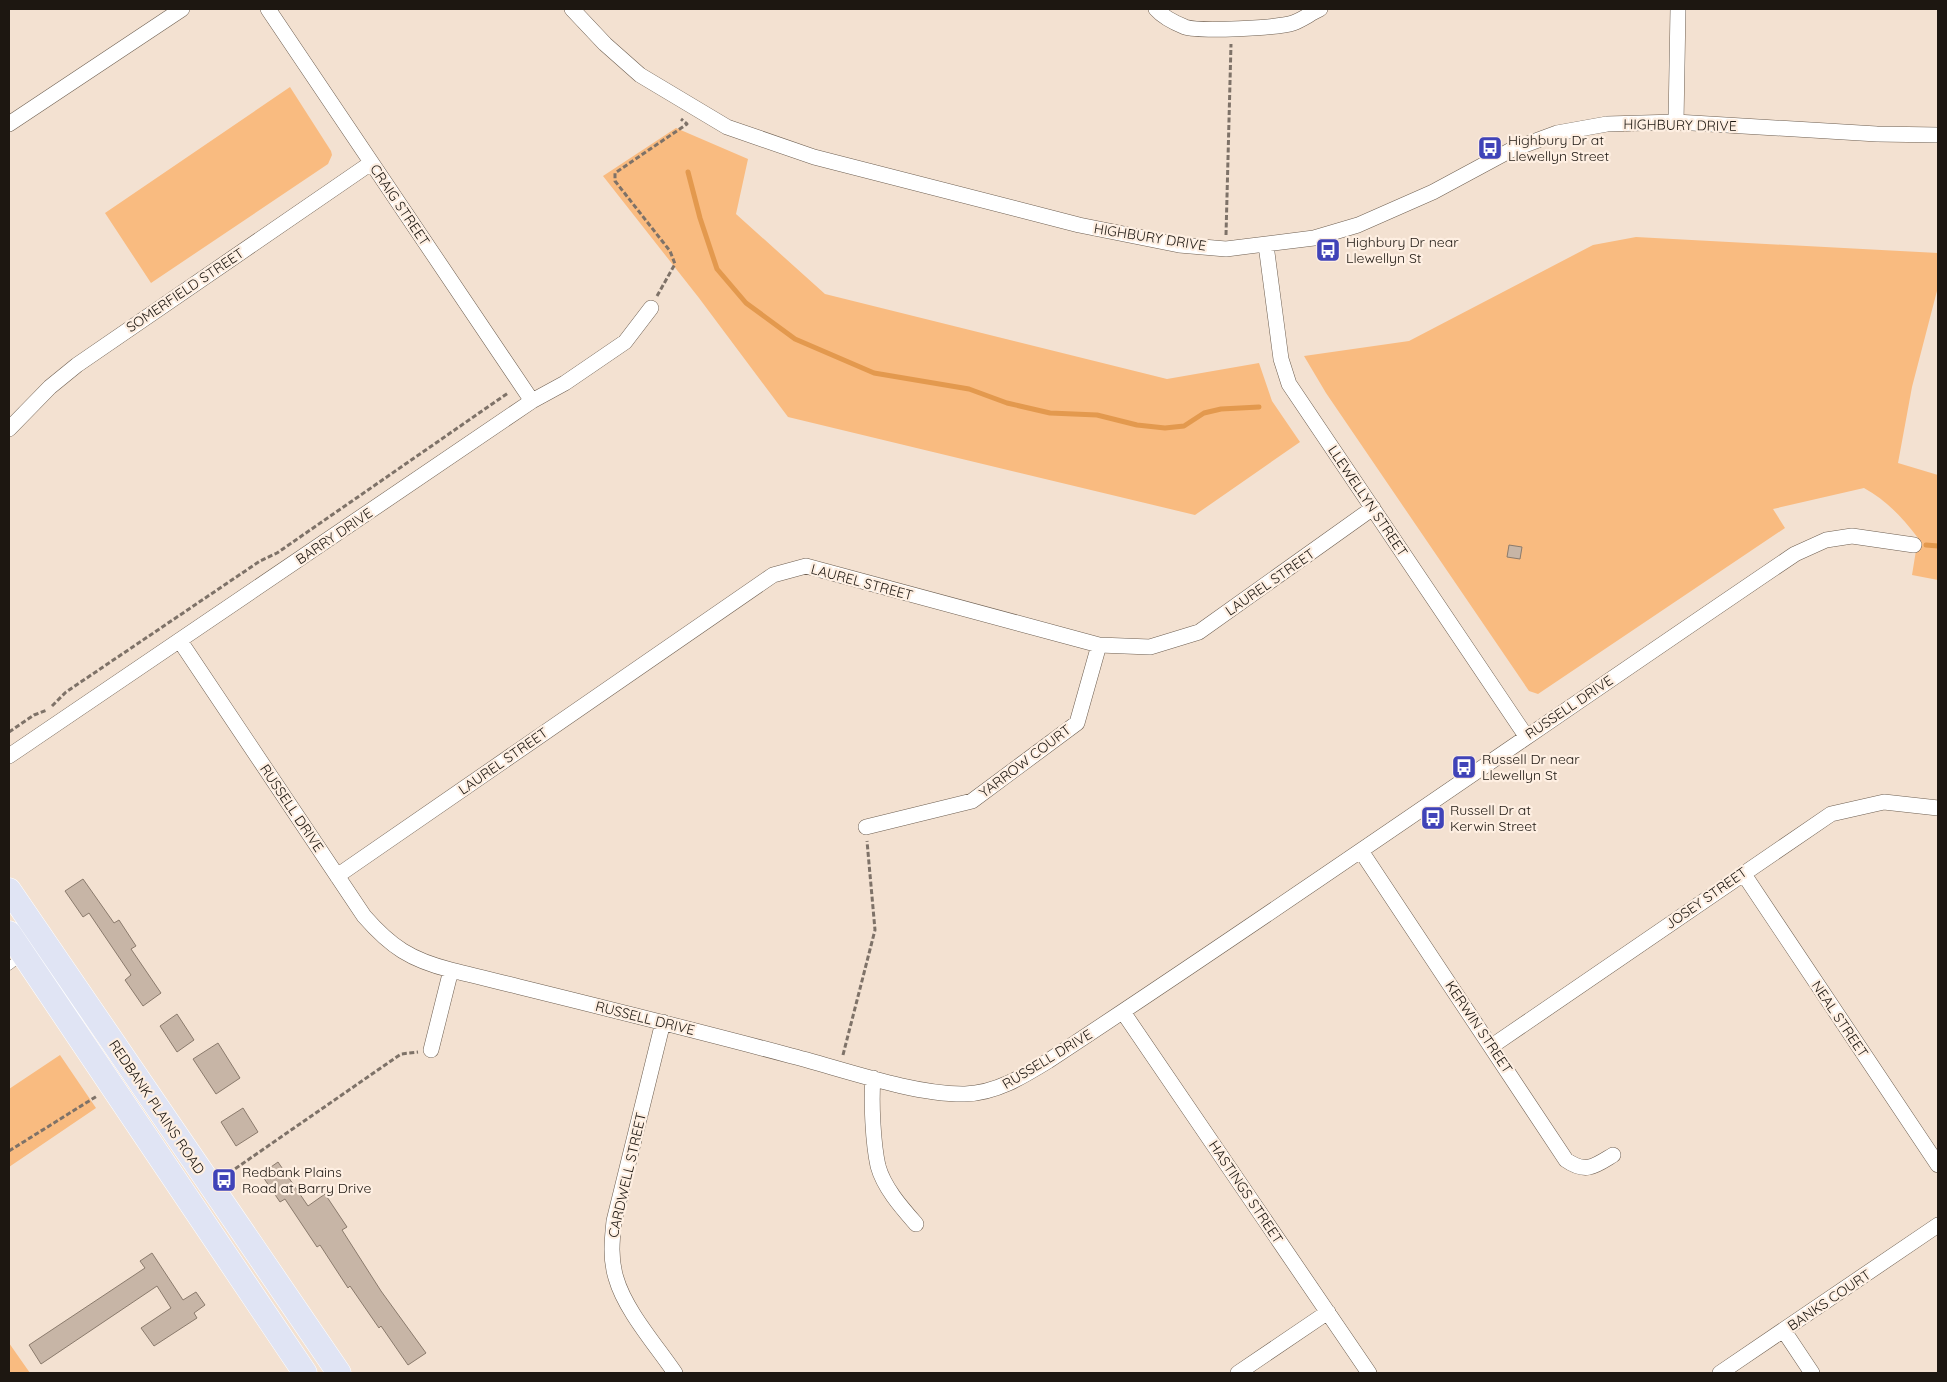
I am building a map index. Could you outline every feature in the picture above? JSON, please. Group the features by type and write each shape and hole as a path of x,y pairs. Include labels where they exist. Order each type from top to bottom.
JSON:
{"main road":[{"name":"REDBANK PLAINS ROAD","path":"9,890 339,1373"},
{"name":"REDBANK PLAINS ROAD","path":"9,933 16,960 113,1085 305,1373"}],"street":[{"path":"9,124 182,9"},
{"name":"CRAIG STREET","path":"268,9 532,401"},
{"name":"HIGHBURY DRIVE","path":"572,9 605,44 640,75 728,127 814,157 1079,225 1179,245 1226,248 1266,245 1314,238 1358,225 1433,192 1510,150 1557,133 1607,124 1676,122 1877,134 1938,134"},
{"path":"1156,9 1161,15 1187,28 1264,28 1293,23 1320,9"},
{"path":"1676,122 1678,9"},
{"name":"SOMERFIELD STREET","path":"9,429 50,387 77,365 371,163"},
{"name":"LLEWELLYN STREET","path":"1266,245 1281,359 1289,384 1526,736"},
{"name":"BARRY DRIVE","path":"9,756 532,401 565,383 625,342 651,308"},
{"name":"LAUREL STREET","path":"337,876 773,575 806,566 1099,646 1150,647 1199,632 1373,508"},
{"name":"RUSSELL DRIVE","path":"180,641 364,916 382,937 404,954 424,963 663,1022 873,1078 944,1094 984,1093 1024,1076 1123,1012 1794,554 1826,540 1852,536 1914,546"},
{"name":"YARROW COURT","path":"866,827 972,801 1077,723 1099,646"},
{"name":"JOSEY STREET","path":"1492,1046 1831,814 1884,802 1938,808"},
{"name":"KERWIN STREET","path":"1361,851 1566,1160 1575,1167 1592,1168 1613,1155"},
{"name":"NEAL STREET","path":"1743,873 1938,1165"},
{"path":"431,1050 451,970"},
{"name":"HASTINGS STREET","path":"1123,1012 1369,1373"},
{"name":"CARDWELL STREET","path":"663,1022 614,1220 611,1242 616,1279 624,1296 675,1373"},
{"path":"873,1078 872,1096 878,1167 899,1204 916,1224"},
{"name":"BANKS COURT","path":"1720,1373 1938,1225"},
{"path":"1238,1373 1328,1312"},
{"path":"1784,1331 1812,1373"}],"path":[{"path":"1226,248 1231,28"},
{"path":"651,308 667,275 672,271 675,264 670,251 615,181 614,173 687,124 681,119 684,115"},
{"path":"9,732 34,715 45,711 66,692 260,561 277,553 508,393"},
{"path":"841,1068 875,930 866,827"},
{"path":"229,1173 401,1054 431,1050"},
{"path":"9,1151 113,1085"}],"shaded area":[{"path":"290,87 331,151 332,155 328,164 151,283 105,213"},
{"path":"676,128 748,159 736,214 825,294 1167,379 1259,363 1272,401 1300,442 1195,515 788,417 699,298 603,176"},
{"path":"1636,237 1938,253 1938,287 1912,387 1898,463 1938,475 1938,580 1912,575 1918,538 1894,510 1864,488 1773,509 1785,528 1538,694 1529,691 1326,393 1304,356 1409,341 1593,245"},
{"path":"60,1055 96,1108 9,1167 9,1089"},
{"path":"9,1343 30,1373 9,1373"}],"building":[{"path":"1509,545 1522,547 1520,559 1507,557"},
{"path":"83,879 114,923 119,920 136,946 131,949 161,993 143,1006 125,980 131,975 89,913 83,917 65,891"},
{"path":"177,1014 194,1040 177,1052 160,1026"},
{"path":"218,1043 240,1078 216,1094 193,1059"},
{"path":"243,1108 258,1132 236,1146 221,1122"},
{"path":"278,1162 308,1206 325,1194 347,1227 342,1230 381,1291 426,1353 408,1365 350,1286 348,1288 320,1245 317,1247 285,1199 280,1202 261,1174"},
{"path":"152,1253 183,1300 196,1292 205,1305 194,1313 197,1318 154,1346 141,1328 171,1308 157,1286 41,1364 29,1345 145,1268 140,1261"}],"waterway":[{"path":"688,172 700,218 717,269 746,303 795,339 874,373 969,389 1007,403 1050,413 1097,415 1137,425 1165,428 1184,426 1204,413 1221,409 1259,407"},
{"path":"1926,545 1938,546"}],"place":[{"name":"Highbury Dr at Llewellyn Street","path":"1490,148"},
{"name":"Highbury Dr near Llewellyn St","path":"1328,250"},
{"name":"Russell Dr near Llewellyn St","path":"1464,767"},
{"name":"Russell Dr at Kerwin Street","path":"1433,818"},
{"name":"Redbank Plains Road at Barry Drive","path":"224,1180"}]}
